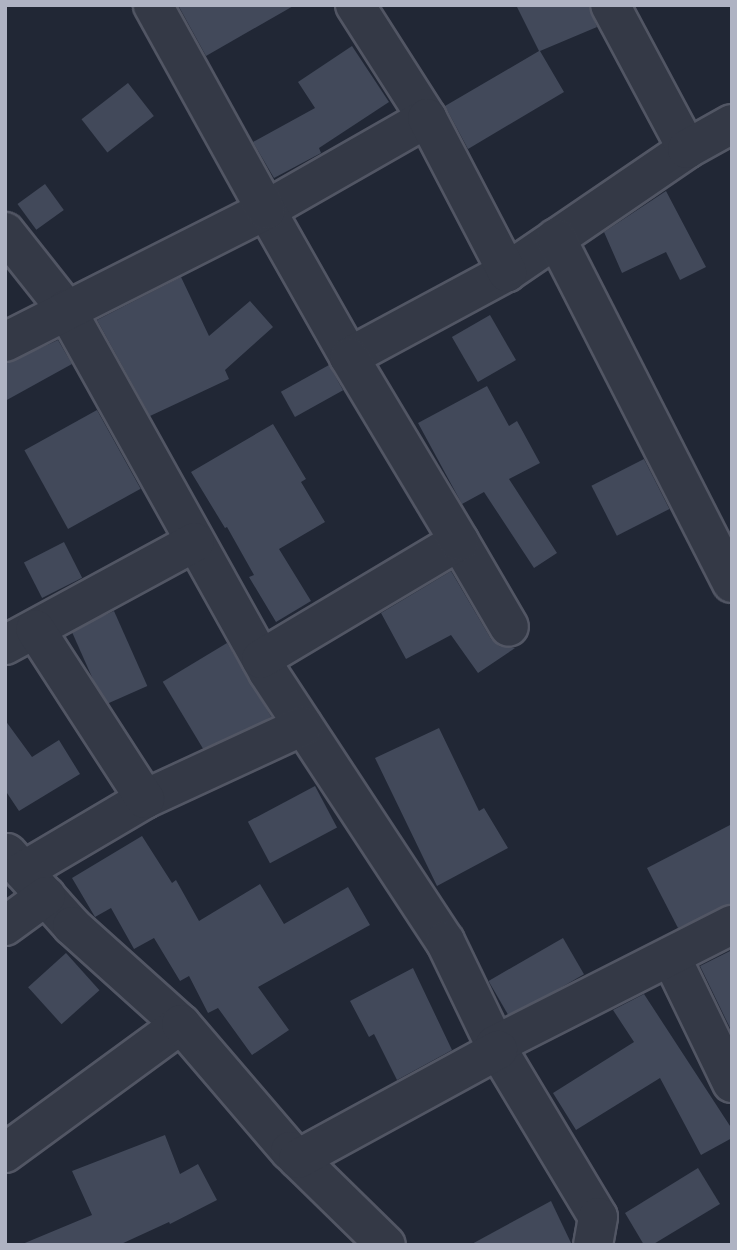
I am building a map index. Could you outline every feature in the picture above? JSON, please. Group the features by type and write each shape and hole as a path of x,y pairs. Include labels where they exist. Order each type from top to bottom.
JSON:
{"street":[{"path":"153,5 349,357 509,627"},
{"path":"355,5 426,118 507,272"},
{"path":"610,5 687,149"},
{"path":"5,342 266,210 426,118"},
{"path":"349,357 507,272 687,149 732,124"},
{"path":"5,232 66,309 261,659 445,940 497,1047 598,1217 593,1245"},
{"path":"556,238 732,583"},
{"path":"261,659 459,541"},
{"path":"145,799 20,637 195,542"},
{"path":"5,926 25,873 145,799 303,726"},
{"path":"25,873 72,926 181,1024 298,1159 386,1245"},
{"path":"298,1159 497,1047 732,925"},
{"path":"671,957 732,1083"},
{"path":"5,1153 181,1024"}],"building":[{"path":"178,5 295,5 206,56"},
{"path":"516,5 588,5 597,27 540,51 564,92 468,149 445,106 539,51"},
{"path":"352,46 389,102 319,148 321,153 274,178 253,142 315,108 298,82"},
{"path":"128,83 154,116 107,152 82,119"},
{"path":"45,184 64,210 36,230 17,204"},
{"path":"666,191 706,267 680,280 666,252 622,273 604,232"},
{"path":"181,277 209,336 250,301 273,327 225,370 229,379 150,416 97,320"},
{"path":"490,315 516,360 478,382 452,337"},
{"path":"58,340 72,364 5,401 5,364"},
{"path":"329,365 343,390 295,417 281,392"},
{"path":"487,386 509,426 517,421 540,463 509,479 557,553 534,568 484,492 462,504 418,423"},
{"path":"97,410 141,489 68,529 24,450"},
{"path":"273,424 306,479 301,482 325,522 279,549 311,601 276,622 249,577 254,575 227,527 225,528 191,472"},
{"path":"644,459 669,509 617,536 591,486"},
{"path":"64,542 82,578 42,598 24,562"},
{"path":"451,571 491,639 499,646 515,648 478,673 451,635 406,659 381,613"},
{"path":"114,611 147,686 104,705 71,630"},
{"path":"227,643 271,717 207,755 163,682"},
{"path":"5,720 32,757 59,740 80,774 19,811 5,790"},
{"path":"439,728 479,811 484,808 508,848 437,886 375,758"},
{"path":"315,786 337,827 270,863 248,822"},
{"path":"732,824 732,903 678,928 647,868"},
{"path":"142,836 172,883 176,880 199,921 260,884 284,924 348,887 370,925 258,987 289,1030 252,1055 218,1008 208,1013 189,976 180,981 154,938 134,949 111,908 95,917 72,878"},
{"path":"563,938 584,974 510,1017 489,981"},
{"path":"732,950 732,1032 700,966"},
{"path":"66,953 99,990 62,1024 28,987"},
{"path":"413,968 452,1050 397,1080 374,1034 369,1037 350,1001"},
{"path":"644,994 732,1129 732,1138 701,1155 660,1078 576,1130 553,1093 634,1042 613,1010"},
{"path":"165,1135 180,1174 198,1164 217,1200 170,1224 169,1222 119,1245 20,1245 92,1215 72,1171"},
{"path":"698,1168 720,1204 652,1245 644,1245 625,1213"},
{"path":"551,1201 572,1245 470,1245"}]}
